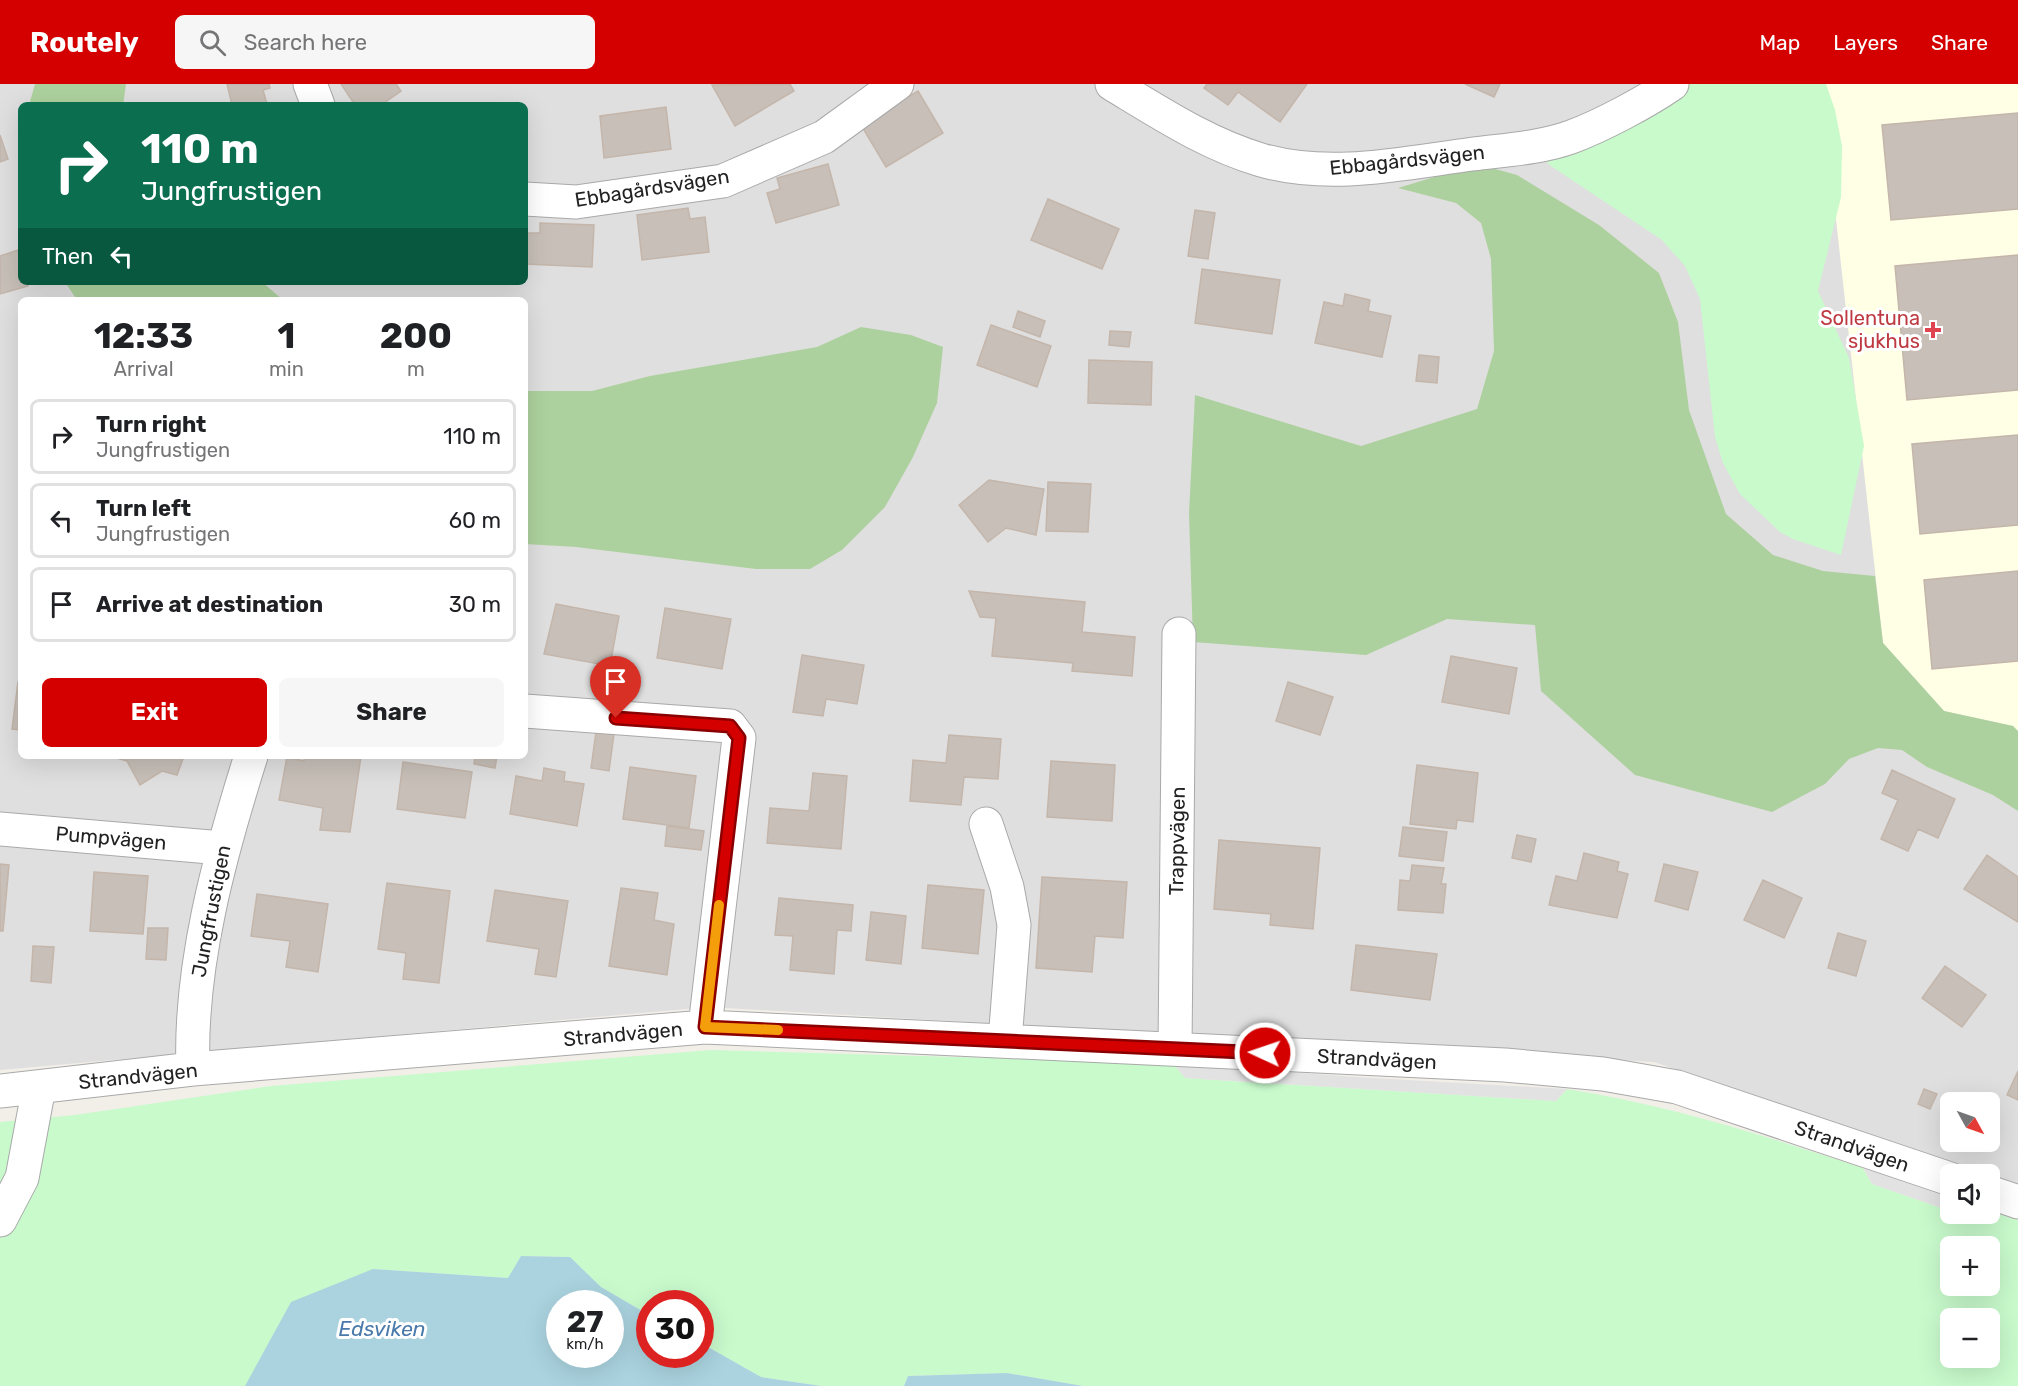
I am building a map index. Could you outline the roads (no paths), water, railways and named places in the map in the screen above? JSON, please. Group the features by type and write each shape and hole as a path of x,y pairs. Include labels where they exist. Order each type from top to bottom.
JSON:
{"street":[{"path":"310,84 317,102"},
{"name":"Ebbagårdsvägen","path":"528,199 576,202 723,181 824,137 897,84"},
{"name":"Ebbagårdsvägen","path":"1112,84 1185,128 1224,146 1262,160 1321,170 1446,157 1571,137 1671,84"},
{"name":"Trappvägen","path":"1175,1049 1179,634"},
{"path":"528,711 730,726 739,738 705,1027"},
{"name":"Jungfrustigen","path":"193,1070 194,999 222,848 250,759"},
{"path":"986,824 1007,887 1014,925 1005,1041"},
{"name":"Pumpvägen","path":"0,829 222,848"},
{"name":"Strandvägen","path":"0,1090 193,1070 705,1027 1496,1065 1603,1074 1677,1088 1940,1176"},
{"path":"0,1220 22,1178 39,1087"},
{"path":"2000,1196 2018,1202"}],"water":[{"name":"Edsviken","path":"521,1256 570,1257 606,1290 546,1290 546,1368 624,1368 624,1300 636,1307 636,1368 714,1368 714,1350 761,1377 821,1386 245,1386 291,1302 373,1269 508,1278"},
{"path":"1007,1373 1083,1386 904,1386 908,1376"}],"place":[{"name":"Sollentuna sjukhus","path":"1933,330"}]}
